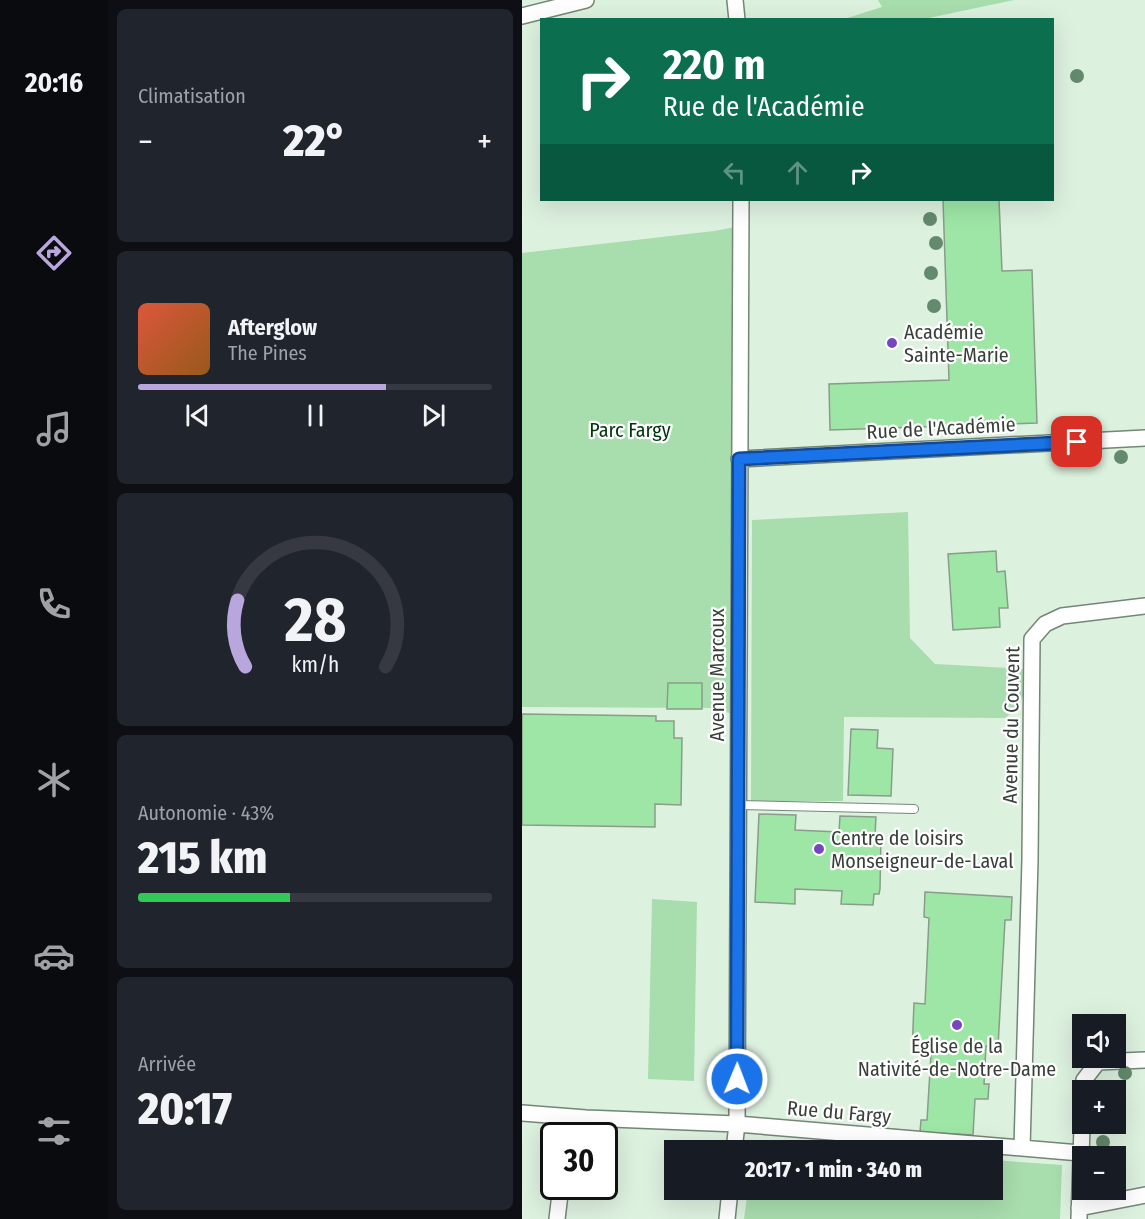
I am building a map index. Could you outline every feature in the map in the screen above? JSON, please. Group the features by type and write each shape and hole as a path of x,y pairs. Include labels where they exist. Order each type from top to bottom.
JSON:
{"street":[{"path":"522,16 586,0"},
{"path":"735,0 736,18"},
{"name":"Avenue Marcoux","path":"735,1140 741,201"},
{"name":"Rue de l'Académie","path":"739,459 1145,438"},
{"name":"Avenue du Couvent","path":"1022,1148 1030,860 1032,639 1046,624 1062,616 1145,606"},
{"path":"1084,1080 1098,1062 1145,1060"},
{"name":"Rue du Fargy","path":"522,1113 737,1124 1072,1152"},
{"path":"569,1122 570,1117"},
{"path":"1079,1214 1145,1195"},
{"path":"557,1219 559,1200"},
{"path":"727,1219 729,1200"}],"lane":[{"path":"737,806 914,809"}],"green space":[{"path":"878,0 1014,0 929,18 847,18 882,7"},
{"name":"Parc Fargy","path":"741,226 738,716 714,708 522,707 522,253"},
{"path":"908,512 910,638 935,664 1029,669 1020,703 1005,718 844,717 843,801 751,801 752,520"},
{"path":"652,899 697,902 694,1081 648,1079"},
{"path":"1003,1161 1062,1165 1060,1219 744,1219 747,1200 1003,1200"}],"building":[{"path":"943,201 999,201 1002,271 1032,270 1037,423 830,430 829,384 949,380"},
{"path":"996,551 997,572 1005,571 1008,608 999,608 1000,627 953,630 948,554"},
{"path":"668,683 702,683 702,709 667,709"},
{"path":"522,714 656,716 656,721 674,721 674,738 682,738 681,805 655,804 655,827 522,825"},
{"path":"851,729 878,730 877,748 893,749 891,796 848,795"},
{"name":"Centre de loisirs Monseigneur-de-Laval","path":"759,814 796,815 795,830 839,832 840,816 876,817 875,835 881,835 880,889 879,894 874,894 873,905 841,904 842,891 795,889 795,904 755,902"},
{"name":"Église de la Nativité-de-Notre-Dame","path":"925,892 1012,897 1011,920 1005,920 998,1047 986,1046 984,1084 989,1084 988,1099 975,1099 973,1135 920,1132 921,1120 927,1120 931,1054 912,1053 914,1003 925,1004 929,918 924,917"}],"place":[{"name":"Académie Sainte-Marie","path":"892,343"},
{"name":"Centre de loisirs Monseigneur-de-Laval","path":"819,849"},
{"name":"Église de la Nativité-de-Notre-Dame","path":"957,1025"}],"route":[{"path":"737,1079 739,459 1077,442"}]}
